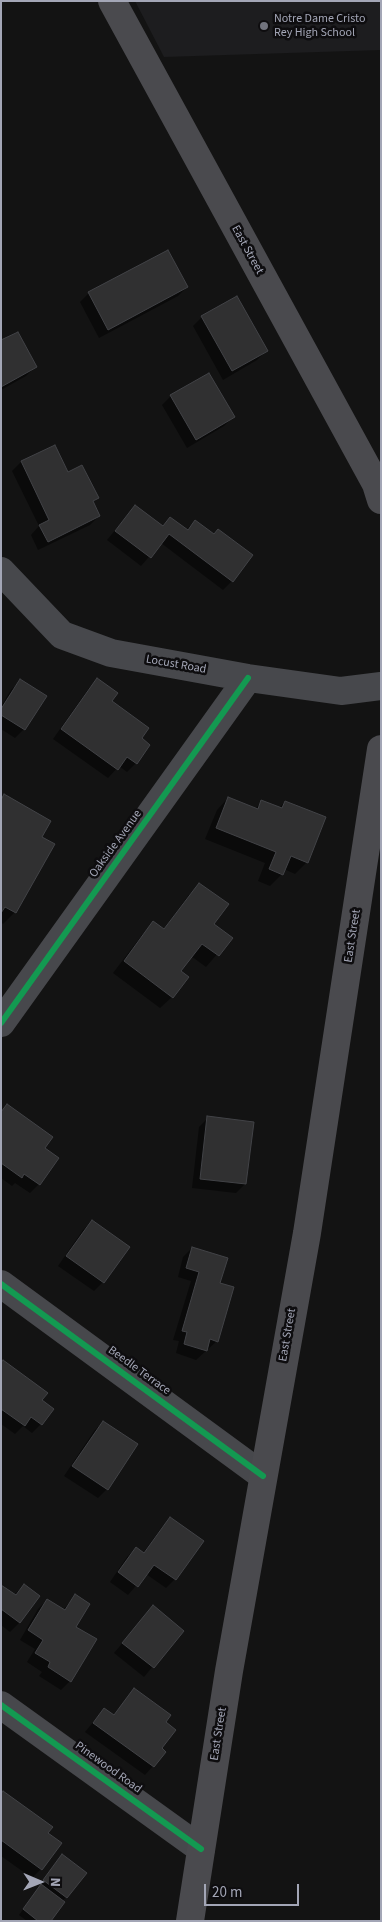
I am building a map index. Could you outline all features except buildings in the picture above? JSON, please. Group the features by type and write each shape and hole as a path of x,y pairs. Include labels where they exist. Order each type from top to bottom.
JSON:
{"main road":[{"name":"East Street","path":"112,1 376,484 381,500"},
{"name":"East Street","path":"190,1921 229,1671 307,1233 381,749"}],"street":[{"name":"Locust Road","path":"1,571 62,635 111,653 248,678 341,691 381,686"},
{"name":"Oakside Avenue","path":"1,1023 248,678"},
{"name":"Beedle Terrace","path":"1,1284 263,1476"},
{"name":"Pinewood Road","path":"1,1705 201,1849"}],"shaded area":[{"name":"Notre Dame Cristo Rey High School","path":"135,1 381,1 381,50 164,57"}],"cycle path":[{"path":"1,1023 248,678"},
{"path":"1,1284 263,1476"},
{"path":"1,1705 201,1849"}],"place":[{"name":"Notre Dame Cristo Rey High School","path":"264,26"}]}
